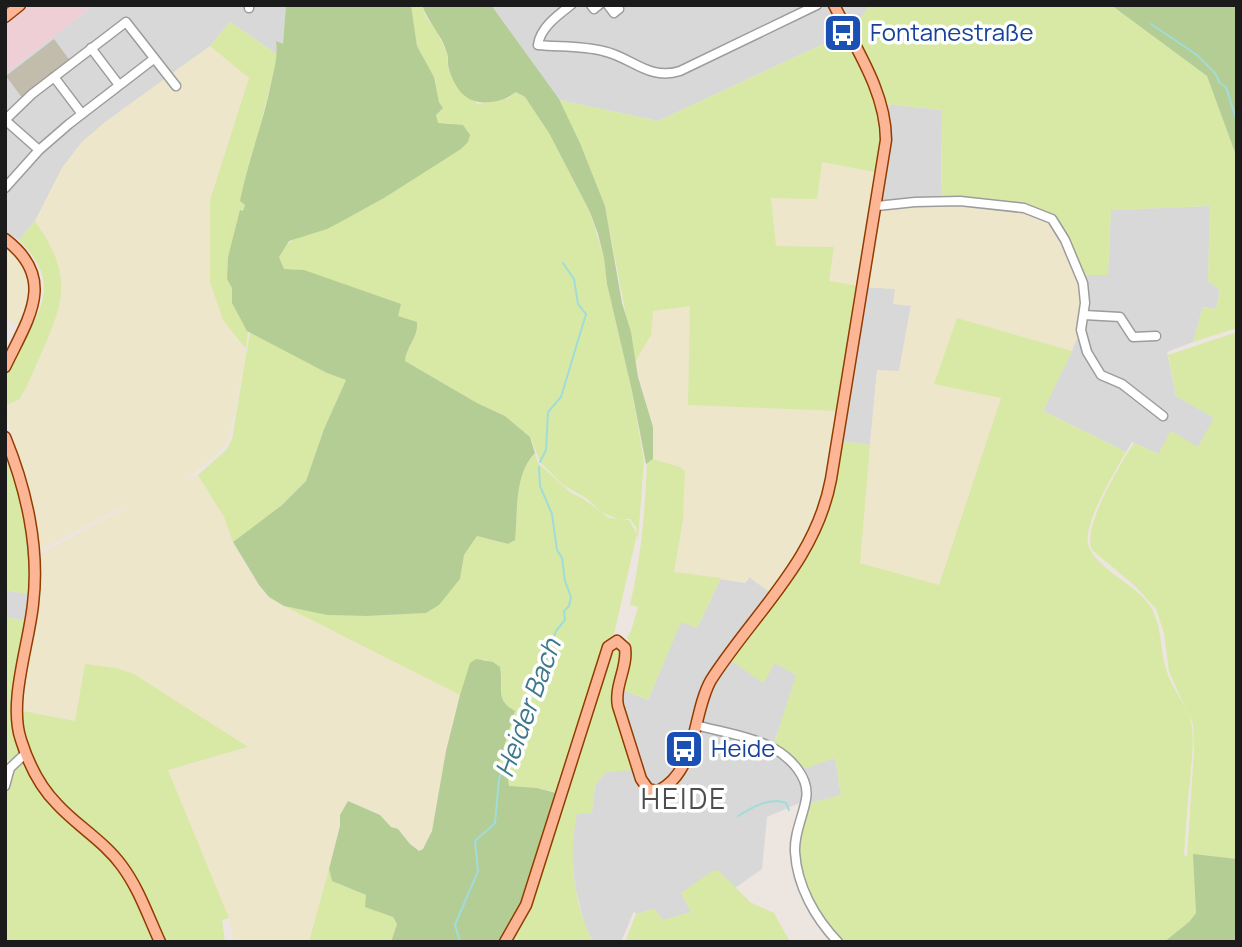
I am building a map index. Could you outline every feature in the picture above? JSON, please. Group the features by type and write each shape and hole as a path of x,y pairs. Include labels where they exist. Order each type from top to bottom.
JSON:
{"main road":[{"path":"5,17 20,5"},
{"path":"505,942 526,905 609,645 616,641 623,644 626,653 617,694 620,715 641,779 646,788 653,791 664,788 676,775 687,755 703,695 711,680 802,555 824,512 877,206 885,155 886,126 880,99 834,5"},
{"path":"5,239 27,260 32,269 35,290 31,312 5,367"},
{"path":"5,438 21,484 31,536 35,585 16,710 18,731 38,778 57,805 91,833 122,866 137,890 160,942"}],"street":[{"path":"571,5 557,15 539,37 538,46 604,51 667,75 817,5"},
{"path":"591,5 594,9 599,5"},
{"path":"608,5 614,13 619,9 616,5"},
{"path":"39,150 5,120 23,101 126,22 176,86"},
{"path":"91,48 119,85"},
{"path":"5,188 39,150 151,61"},
{"path":"54,77 82,114"},
{"path":"877,206 938,201 973,202 1024,208 1052,219 1065,240 1083,283 1084,347 1099,373 1122,384 1163,416"},
{"path":"1084,315 1122,319 1133,337 1156,336"},
{"path":"696,725 773,748 800,773 806,799 797,832 796,858 810,906 838,942"},
{"path":"5,786 10,768 26,752"}],"shaded area":[{"path":"30,5 94,5 5,74 5,25"},
{"path":"94,5 286,5 283,45 277,42 278,55 230,22 210,46 82,142 62,168 35,221 19,240 5,232 5,74"},
{"path":"490,5 870,5 851,31 658,121 559,100"},
{"path":"54,39 71,62 23,99 6,76"},
{"path":"210,46 249,77 210,200 233,333 247,352 231,432 225,445 184,481 198,475 224,517 245,564 269,597 460,695 432,831 423,849 419,851 410,844 398,829 391,827 375,811 369,809 340,815 333,861 309,942 234,942 229,918 168,770 247,748 96,667 85,665 75,721 18,709 35,557 134,503 38,551 30,497 5,412 5,406 21,399 51,332 47,239 35,221 62,168 82,142"},
{"path":"885,104 942,110 941,198 882,202 890,139"},
{"path":"822,162 880,173 860,286 829,281 833,247 775,246 771,197 817,198"},
{"path":"941,203 1022,210 1048,220 1058,232 1083,292 1080,327 1072,351 957,318 1001,398 939,585 859,564 877,370 899,371 911,306 893,304 895,289 865,287 880,211"},
{"path":"1210,206 1208,281 1220,290 1216,309 1203,307 1193,342 1167,352 1176,396 1215,418 1198,447 1158,454 1132,442 1126,452 1043,411 1077,339 1084,332 1088,310 1082,275 1108,274 1111,210"},
{"path":"5,242 29,271 31,304 20,326 5,318"},
{"path":"865,287 895,289 911,305 899,371 877,371 870,445 840,441"},
{"path":"690,305 840,411 829,479 812,534 771,593 750,577 745,583 674,572 683,520 680,467 653,459 653,427 635,362 651,335 652,311"},
{"path":"749,577 771,593 763,683 775,662 797,675 772,749 835,758 841,795 807,804 804,801 767,817 762,869 735,888 718,871 681,893 691,912 663,921 654,909 636,914 634,911 621,942 593,942 585,926 576,891 571,854 572,837 577,813 592,812 595,785 606,771 631,770 620,689 648,700 681,621 697,628 721,578 745,583"},
{"path":"5,590 33,595 30,622 5,617"}],"green space":[{"path":"286,5 411,5 417,46 434,77 439,102 443,108 436,115 438,123 463,125 470,135 468,142 461,149 384,198 327,229 289,241 279,257 284,269 304,270 401,304 398,316 417,322 405,361 477,403 505,416 530,437 535,453 520,482 515,540 508,544 477,536 464,555 460,579 439,605 426,613 327,615 284,606 269,597 259,585 233,542 282,505 306,481 324,429 346,380 327,373 247,331 232,303 232,288 227,279 228,257 240,210 243,211 245,205 240,201 243,186 274,70 276,41 283,44"},
{"path":"411,5 422,5 447,53 448,68 477,104 509,98 516,92 525,97 549,133 590,212 604,258 644,461 638,539 636,527 630,519 618,519 601,512 586,498 563,485 540,462 531,438 505,416 477,403 405,361 417,322 406,320 304,270 284,269 279,257 288,244 345,219 461,149 450,123 438,124 435,115 443,108 439,102 434,77 417,46"},
{"path":"422,5 491,5 559,99 605,206 638,377 653,427 653,459 646,464 607,284 604,258 590,212 549,133 525,97 516,92 501,100 483,102 469,99 459,90 449,69 445,46"},
{"path":"870,5 1111,5 1207,76 1237,158 1237,328 1193,342 1203,307 1216,309 1220,290 1208,281 1210,206 1111,210 1108,275 1082,275 1052,216 941,198 942,110 885,104 851,31"},
{"path":"1111,5 1237,5 1237,158 1207,76"},
{"path":"230,22 278,55 257,138 246,205 228,257 227,279 232,288 232,303 248,331 246,349 223,320 210,282 210,200 249,78 210,46"},
{"path":"845,34 878,106 882,133 880,173 822,162 817,199 771,198 776,246 834,247 829,281 860,286 840,411 688,405 690,306 653,311 651,335 635,362 605,206 580,143 559,100 658,121"},
{"path":"35,221 55,256 60,272 60,301 56,317 23,394 20,399 5,406 7,376 40,309 43,296 44,283 40,269 19,240"},
{"path":"957,318 1072,351 1043,411 1126,452 1095,511 1090,524 1088,544 1097,560 1142,596 1153,611 1168,676 1184,704 1169,672 1164,633 1156,609 1134,585 1092,550 1090,540 1104,496 1134,443 1158,454 1171,431 1198,447 1214,418 1176,396 1168,355 1237,332 1237,859 1194,855 1196,913 1164,942 840,942 811,905 796,850 807,804 841,795 835,758 800,770 773,747 796,675 775,663 763,683 729,659 808,550 840,441 870,445 860,563 939,585 1001,398 934,384","holes":["1187,712 1193,724 1194,751 1187,856 1184,855 1193,737"]},
{"path":"250,332 327,373 346,380 324,429 306,481 282,505 233,542 224,517 198,475 226,450 232,439"},
{"path":"5,441 25,516 33,595 5,590"},
{"path":"535,453 538,463 570,492 609,518 629,520 637,534 614,634 604,643 559,793 537,788 509,787 506,768 499,763 515,712 502,698 500,667 484,659 466,680 460,695 284,606 327,615 426,613 439,604 460,579 464,555 477,536 507,544 515,540 520,482"},
{"path":"653,459 685,471 683,520 674,572 721,578 697,628 681,622 648,700 620,689 630,649 627,637 638,607 630,605 642,534 647,463"},
{"path":"5,617 30,622 18,710 75,721 85,664 116,668 134,674 248,747 168,770 229,918 222,920 225,942 161,942 139,889 48,788 25,752 13,761 5,760"},
{"path":"615,646 620,647 622,656 615,686 632,762 631,770 606,772 595,785 592,813 577,814 574,830 574,879 581,911 593,942 505,942 608,653"},
{"path":"476,659 493,662 500,667 502,698 508,707 515,711 499,763 506,767 509,786 537,788 560,794 526,905 505,942 391,942 397,924 393,917 365,907 366,895 332,881 329,869 340,826 340,815 348,801 380,815 391,827 398,829 410,844 419,851 423,849 432,831 446,751 460,695 470,663"},
{"path":"22,762 28,764 121,867 159,942 5,942 5,800 12,769"},
{"path":"1193,854 1237,859 1237,942 1164,942 1196,913"},
{"path":"329,869 332,881 366,895 366,907 393,917 397,924 391,942 309,942"},
{"path":"718,870 750,902 774,913 790,942 625,942 636,914 654,909 663,920 691,912 681,893"}],"waterway":[{"path":"1151,24 1197,55 1215,73 1220,83 1226,87 1237,122"},
{"name":"Heider Bach","path":"540,462 546,450 548,412 561,397 586,314 578,304 574,279 563,263"},
{"name":"Heider Bach","path":"460,942 455,925 478,871 475,841 495,823 499,779 528,704 535,677 542,672 556,631 565,620 564,611 569,606 571,597 565,581 562,558 557,550 552,514 540,486 539,467"},
{"path":"738,816 761,804 774,801 786,803 789,810"}],"place":[{"name":"Fontanestraße","path":"843,33"},
{"name":"Heide","path":"684,749"}],"district":[{"name":"HEIDE","path":"684,799"}]}
